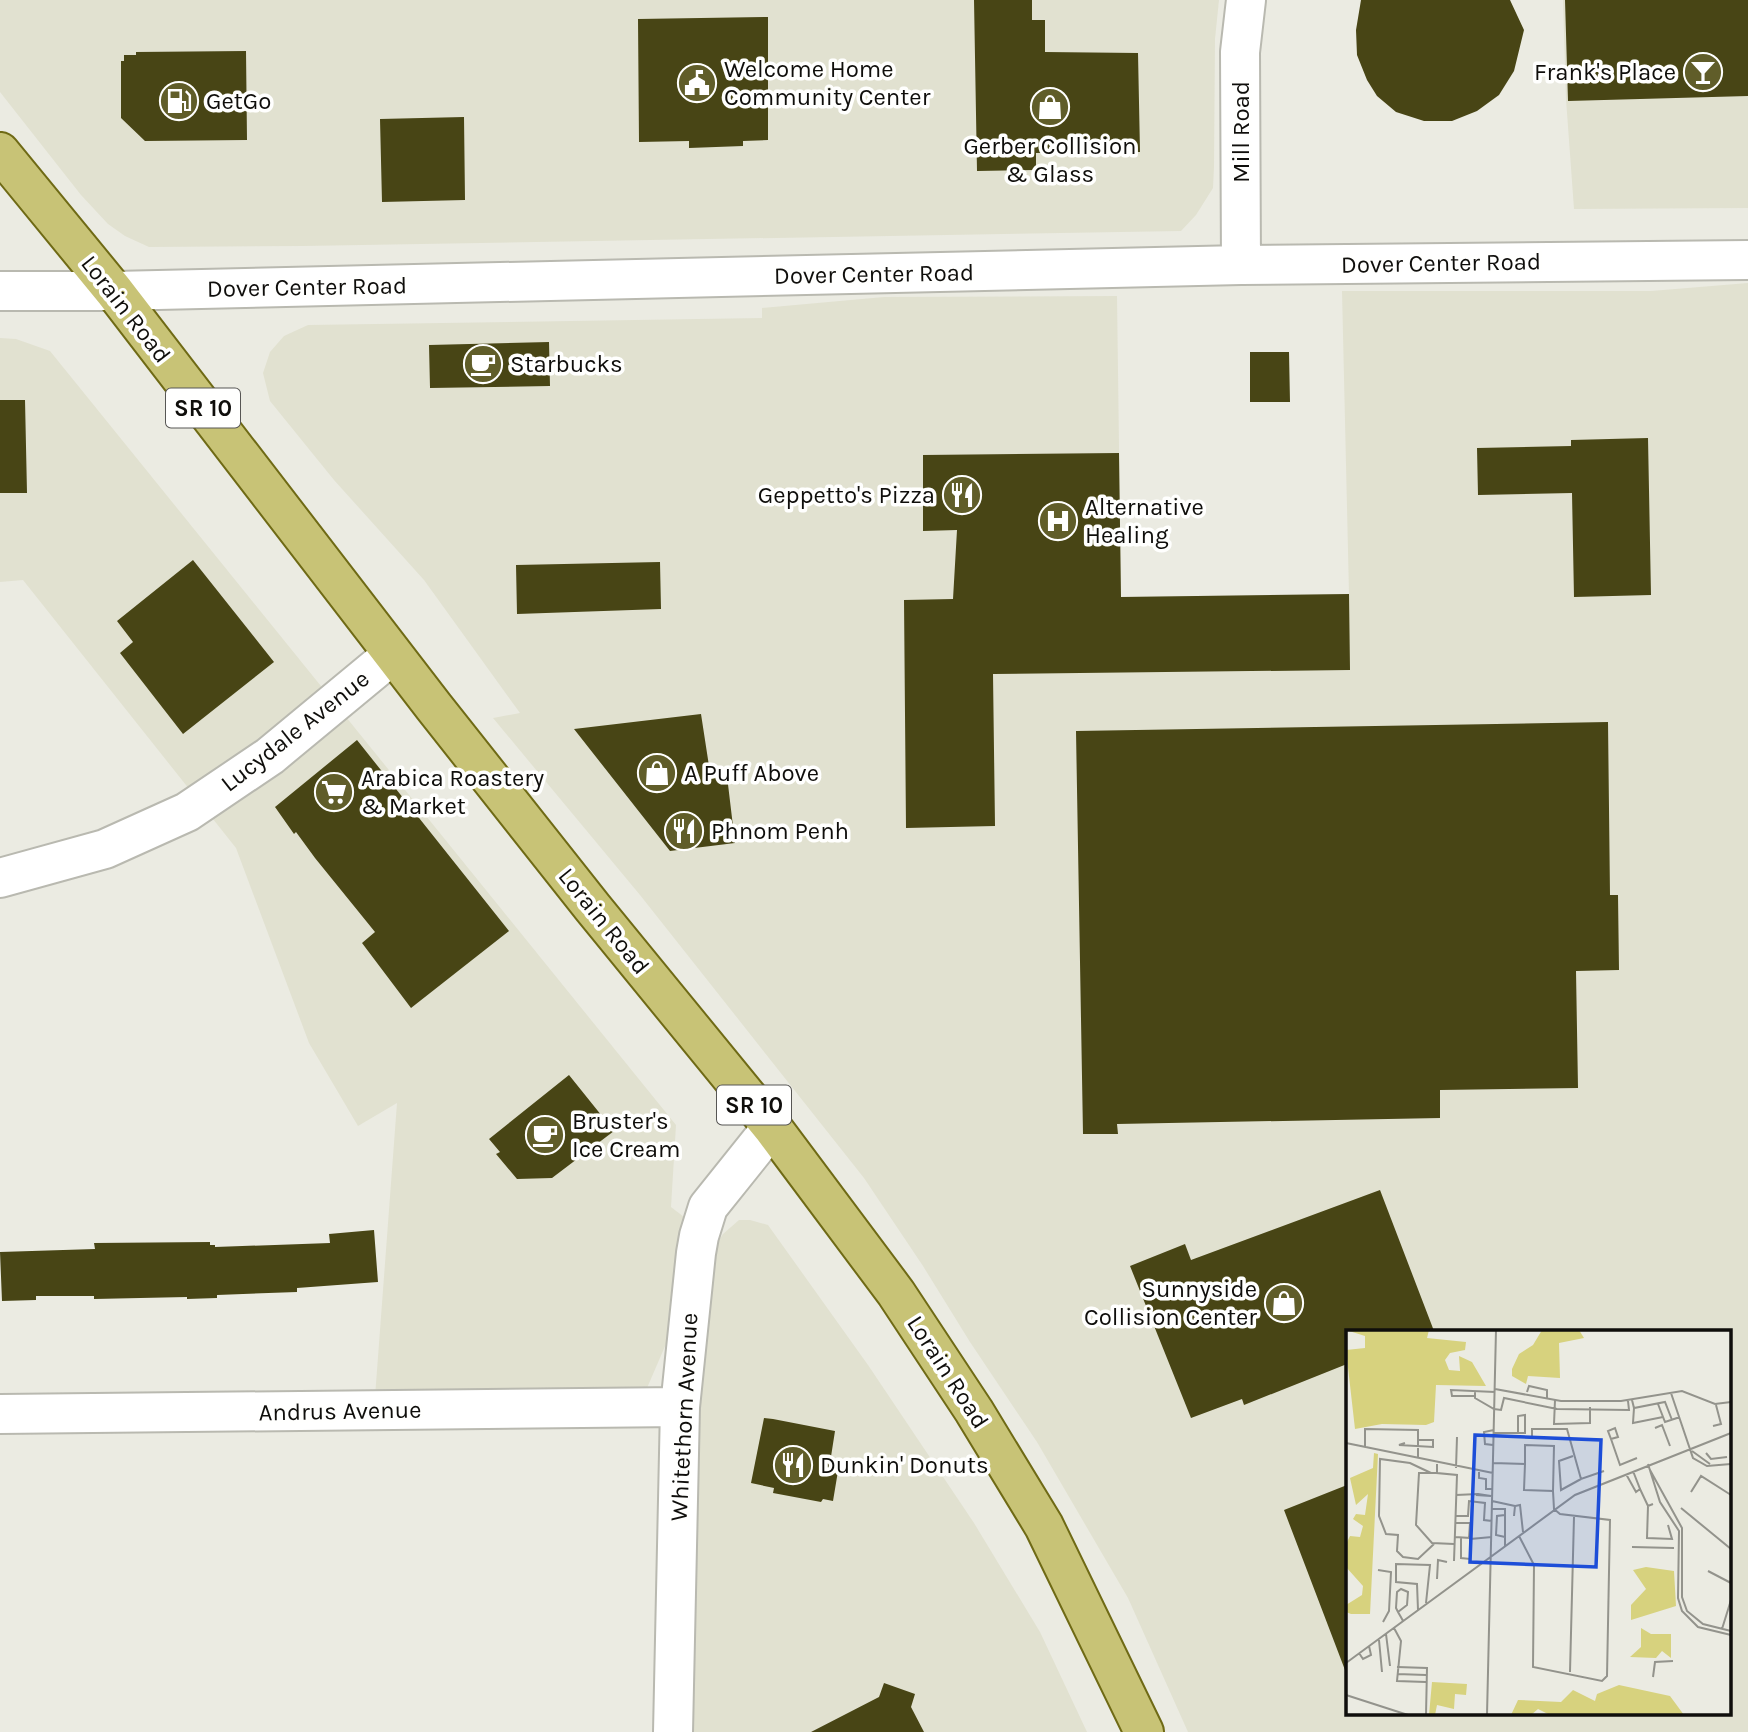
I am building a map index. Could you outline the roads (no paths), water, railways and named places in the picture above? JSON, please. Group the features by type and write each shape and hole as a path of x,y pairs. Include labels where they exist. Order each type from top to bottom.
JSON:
{"main road":[{"name":"Lorain Road","path":"0,152 114,291 392,655 593,908 772,1126 896,1293 981,1422 1044,1526 1144,1732"}],"street":[{"name":"Mill Road","path":"1241,265 1240,52 1246,0"},
{"name":"Dover Center Road","path":"0,291 114,291 1241,265 1748,260"},
{"name":"Lucydale Avenue","path":"0,878 105,849 187,812 270,756 392,655"},
{"name":"Whitethorn Avenue","path":"673,1732 680,1407 696,1253 708,1207 772,1126"},
{"name":"Andrus Avenue","path":"0,1414 680,1407"}],"place":[{"name":"Frank's Place","path":"1703,72"},
{"name":"Welcome Home Community Center","path":"697,83"},
{"name":"GetGo","path":"179,101"},
{"name":"Gerber Collision & Glass","path":"1050,107"},
{"name":"Starbucks","path":"483,364"},
{"name":"Geppetto's Pizza","path":"962,495"},
{"name":"Alternative Healing","path":"1058,521"},
{"name":"A Puff Above","path":"657,773"},
{"name":"Arabica Roastery & Market","path":"334,792"},
{"name":"Phnom Penh","path":"684,831"},
{"name":"Bruster's Ice Cream","path":"545,1135"},
{"name":"Sunnyside Collision Center","path":"1284,1303"},
{"name":"Dunkin' Donuts","path":"793,1465"}]}
